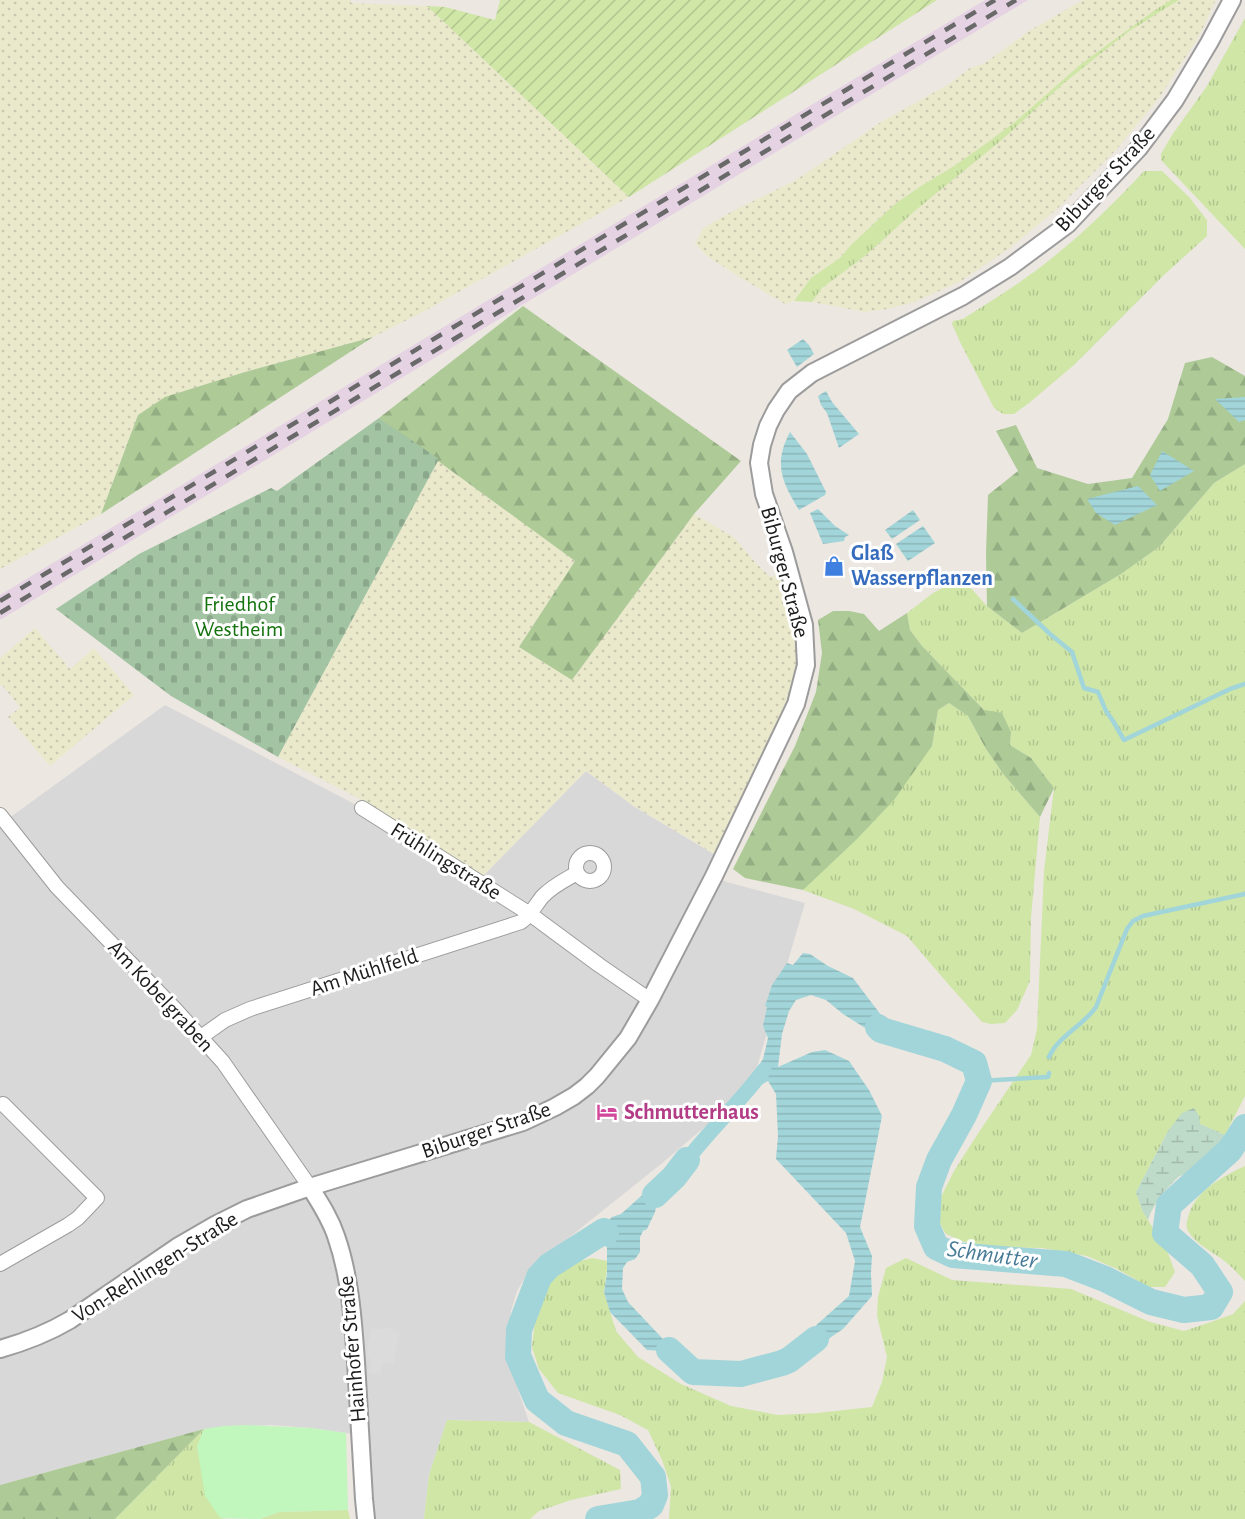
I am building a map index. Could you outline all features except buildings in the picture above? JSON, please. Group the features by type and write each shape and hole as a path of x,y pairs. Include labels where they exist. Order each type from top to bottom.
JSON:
{"street":[{"name":"Biburger Straße","path":"310,1187 523,1122 574,1096 597,1076 628,1038 714,876 773,754 796,704 806,665 804,625 784,552 764,494 759,463 768,426 776,410 789,391 812,373 963,296 1010,267 1068,224 1139,148 1175,100 1232,0"},
{"name":"Frühlingstraße","path":"362,808 530,914 598,965 650,1000"},
{"name":"Am Kobelgraben","path":"0,815 57,887 223,1062 310,1187"},
{"path":"530,914 548,891 578,873"},
{"name":"Am Mühlfeld","path":"201,1038 225,1020 250,1009 512,926 530,914"},
{"path":"0,1264 68,1225 97,1198 1,1104"},
{"name":"Von-Rehlingen-Straße","path":"0,1348 37,1337 70,1320 159,1258 215,1225 247,1209 310,1187"},
{"name":"Hainhofer Straße","path":"310,1187 336,1235 350,1290 366,1519"}],"shaded area":[{"path":"0,0 351,0 351,3 427,6 629,197 421,313 373,337 245,372 165,398 138,415 101,514 0,569"},
{"path":"985,0 1028,0 0,620 0,595"},
{"path":"1083,0 1171,0 1081,64 1016,121 988,142 895,204 840,258 811,278 794,301 785,304 707,256 695,244 703,228 796,180 881,122 949,84 970,68 985,63 1029,31"},
{"path":"1179,0 1216,0 1198,38 1159,98 1117,149 1057,209 1010,248 961,281 915,302 865,312 812,302 822,288 865,256 916,210 1003,139 1064,83 1128,32"},
{"path":"439,459 575,561 519,647 572,680 694,514 735,538 770,577 780,574 798,637 797,666 792,693 716,855 635,807 586,771 481,878 362,800 278,757"},
{"path":"35,628 70,669 94,648 134,695 50,766 8,717 20,707 2,685 0,686 0,658"},
{"path":"165,705 362,808 478,881 586,771 635,807 722,859 714,876 727,882 805,903 757,1067 749,1081 720,1114 541,1260 527,1274 517,1291 511,1311 507,1350 529,1422 447,1420 429,1475 424,1519 366,1519 360,1435 311,1428 271,1425 204,1429 0,1485 0,815 5,821"},
{"path":"372,1328 390,1328 400,1333 393,1364 383,1362 380,1374 368,1372 371,1359 365,1358"}],"green space":[{"path":"500,0 937,0 629,197 427,6 445,7 495,20"},
{"path":"1171,0 1179,0 1128,32 1064,83 1003,139 916,210 865,256 822,288 812,302 794,301 811,278 840,258 895,204 988,142 1016,121 1081,64"},
{"path":"1245,18 1245,249 1161,160 1161,154 1207,86"},
{"path":"1144,171 1162,171 1189,197 1207,220 1207,236 1165,274 1074,365 1014,414 1003,414 994,408 960,342 952,324 953,321 963,319 1051,259 1100,216"},
{"path":"523,306 741,461 694,514 572,680 519,647 575,561 379,418"},
{"path":"373,337 101,514 138,415 165,397 245,372"},
{"path":"1212,357 1245,376 1245,464 1214,483 1159,547 1121,574 1022,633 987,606 988,495 1018,471 996,431 1016,425 1037,468 1088,484 1132,478 1168,419 1185,363"},
{"name":"Friedhof Westheim","path":"379,418 439,459 278,757 171,696 56,609 139,554 271,488 277,491"},
{"path":"1245,464 1245,1096 1225,1135 1200,1124 1168,1131 1136,1192 1142,1210 1168,1253 1175,1272 1165,1287 1149,1287 1087,1256 1042,1248 969,1244 946,1234 939,1222 941,1197 954,1171 1031,1055 1037,1029 1044,871 1054,788 1031,758 1010,745 1011,732 984,710 922,646 910,630 907,613 933,593 962,578 987,606 1022,633 1121,574 1159,547 1214,483"},
{"path":"833,611 864,614 879,631 907,613 910,630 922,646 984,710 1002,713 1011,732 1010,745 1031,758 1054,788 1040,817 1004,775 986,749 968,716 949,703 938,710 932,746 894,800 803,890 745,878 733,869 795,746 816,692 822,653 818,620"},
{"path":"949,703 968,716 986,749 1004,775 1040,817 1031,918 1030,981 1017,1010 1005,1023 982,1022 907,936 854,909 803,890 932,746 938,710"},
{"path":"1194,1108 1199,1116 1200,1124 1225,1135 1218,1153 1200,1167 1178,1177 1161,1195 1148,1220 1136,1192 1168,1131 1182,1113"},
{"path":"1245,1166 1245,1281 1223,1260 1196,1241 1186,1225 1191,1208 1210,1186"},
{"path":"592,1258 608,1261 604,1292 616,1331 638,1357 681,1384 731,1406 778,1415 872,1407 882,1382 887,1357 877,1316 878,1297 886,1268 906,1258 952,1280 1071,1289 1150,1322 1184,1331 1233,1314 1245,1301 1245,1519 669,1519 671,1486 648,1430 620,1415 558,1393 539,1369 532,1347 536,1310 545,1281 565,1265"},
{"path":"447,1420 529,1422 620,1470 621,1489 571,1500 539,1511 530,1519 424,1519 429,1475"},
{"path":"246,1425 311,1428 346,1433 348,1510 279,1512 260,1519 220,1518 205,1496 197,1446 204,1429"},
{"path":"204,1429 197,1447 220,1518 227,1519 115,1519"},
{"path":"204,1429 115,1519 0,1519 0,1485"},
{"path":"348,1510 350,1519 260,1519 279,1512"}],"water":[{"path":"803,339 814,354 797,367 787,350"},
{"path":"826,391 832,402 859,434 839,448 827,413 818,396"},
{"path":"1245,397 1245,420 1239,422 1215,399"},
{"path":"790,432 807,454 826,492 825,495 799,510 788,490 782,472 782,454"},
{"path":"1162,451 1194,471 1160,491 1150,475"},
{"path":"1138,486 1157,505 1115,525 1096,513 1087,499"},
{"path":"818,509 835,526 849,535 844,541 823,544 810,513"},
{"path":"913,510 920,520 892,539 885,530"},
{"path":"923,526 935,543 908,561 896,544"},
{"path":"803,953 810,954 853,978 887,1023 909,1038 870,1031 826,1000 811,995 796,1000 789,1011 782,1034 778,1067 812,1052 825,1050 849,1061 869,1090 882,1116 860,1227 872,1256 872,1296 843,1329 799,1359 789,1360 813,1328 849,1296 855,1261 846,1233 776,1159 778,1136 776,1094 768,1081 755,1088 748,1082 763,1059 768,1038 763,1026 767,1007 765,1006 772,985 787,963 793,965"},
{"path":"679,1170 669,1190 658,1198 655,1212 647,1229 640,1237 640,1252 623,1268 622,1289 628,1302 663,1339 679,1343 694,1359 693,1372 661,1351 647,1350 610,1312 604,1292 607,1247 597,1243 594,1249 579,1247 578,1243 582,1236 603,1226 612,1217 621,1214 658,1181"}],"waterway":[{"path":"1013,599 1072,652 1084,688 1098,692 1106,711 1124,740 1245,684"},
{"path":"1049,1057 1058,1043 1096,1007 1127,929 1133,921 1143,916 1245,894"},
{"name":"Schmutter","path":"878,1027 881,1030 945,1049 974,1063 979,1081 964,1115 939,1160 929,1187 927,1226 936,1247 953,1255 1066,1264 1105,1279 1151,1302 1184,1310 1211,1307 1220,1292 1202,1265 1165,1233 1169,1205 1230,1150 1245,1127"},
{"name":"Schmutter","path":"687,1160 764,1070"},
{"path":"979,1081 1048,1077 1049,1073"},
{"name":"Schmutter","path":"655,1195 674,1177 687,1160"},
{"name":"Schmutter","path":"598,1519 640,1512 651,1505 655,1495 653,1477 627,1444 566,1423 537,1400 518,1356 519,1330 539,1277 549,1266 604,1231 606,1233"},
{"name":"Schmutter","path":"669,1350 693,1372 741,1374 789,1360 816,1339"}],"railway":[{"path":"0,601 995,0"},
{"path":"0,613 1016,0"}],"place":[{"name":"Glaß Wasserpflanzen","path":"834,566"},
{"name":"Schmutterhaus","path":"607,1112"}]}
